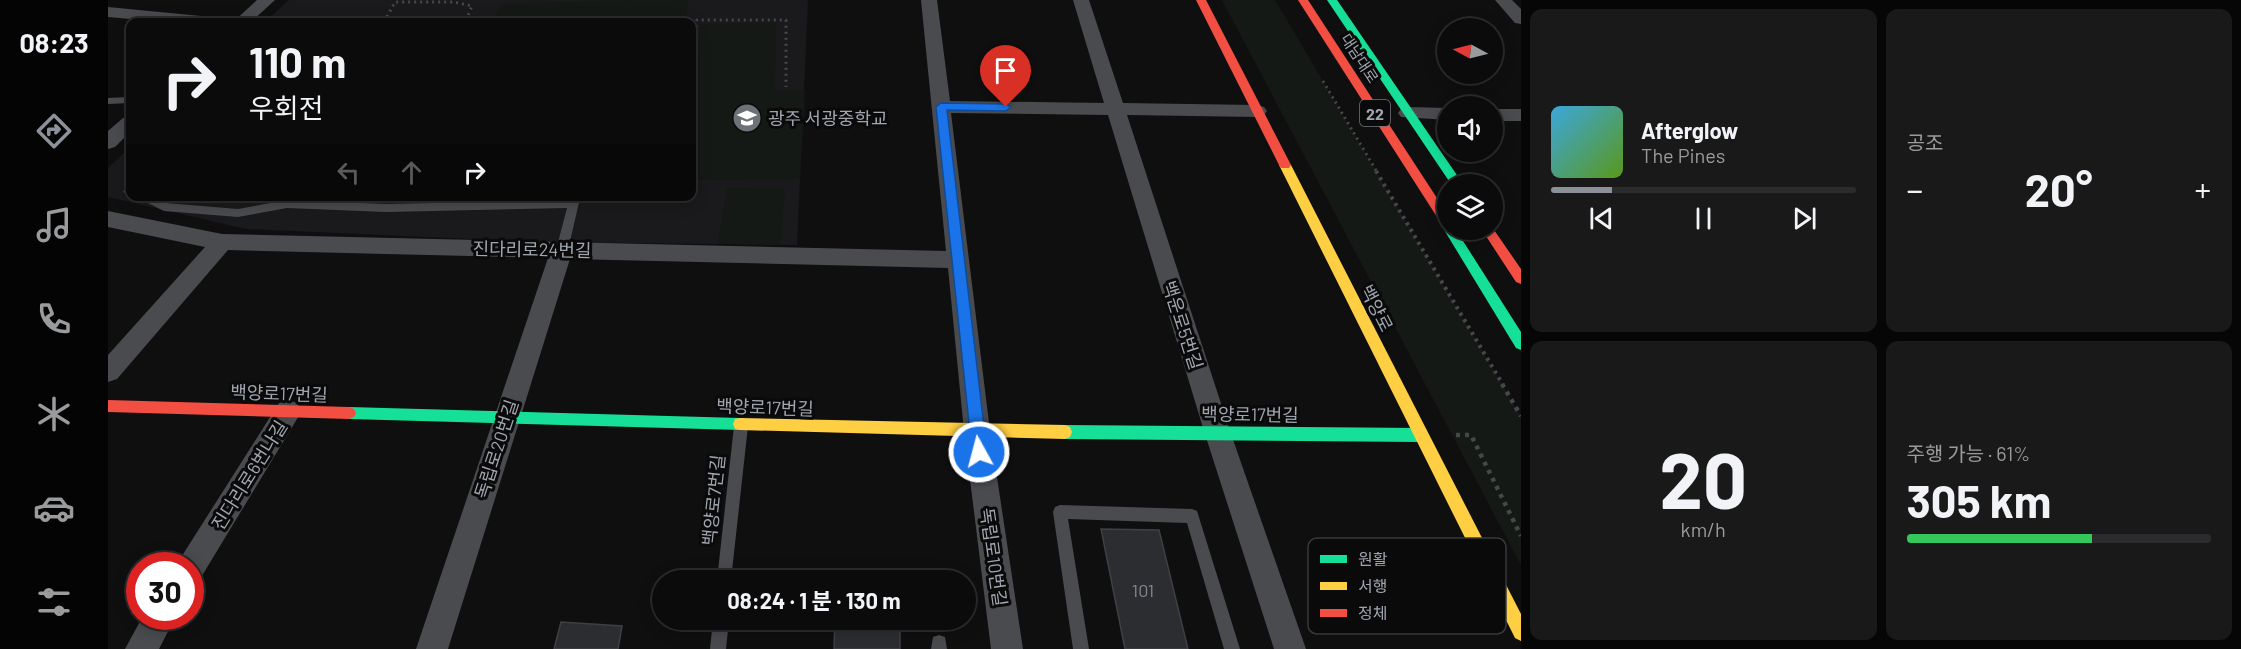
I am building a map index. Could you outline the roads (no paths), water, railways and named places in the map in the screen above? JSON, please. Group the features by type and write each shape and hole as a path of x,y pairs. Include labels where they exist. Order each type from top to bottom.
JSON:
{"street":[{"path":"246,18 267,0"},
{"name":"독립로10번길","path":"929,0 977,431 1007,649"},
{"name":"백운로5번길","path":"1080,0 1217,431 1290,649"},
{"name":"백양로","path":"1201,0 1473,538"},
{"name":"대남대로","path":"1304,0 1437,208"},
{"name":"대남대로","path":"1332,0 1450,174"},
{"path":"1503,0 1521,19"},
{"path":"108,12 170,18"},
{"path":"941,107 1257,111"},
{"path":"1408,114 1437,114"},
{"path":"1503,115 1521,115"},
{"path":"108,142 126,126"},
{"name":"진다리로24번길","path":"108,219 222,242 958,260"},
{"path":"1456,240 1521,344"},
{"path":"1495,240 1521,279"},
{"path":"108,372 222,242"},
{"name":"독립로20번길","path":"432,649 562,250"},
{"name":"백양로17번길","path":"108,405 977,431 1217,431 1420,435"},
{"name":"진다리로6번나길","path":"201,552 288,411"},
{"name":"백양로","path":"1506,603 1521,632"},
{"path":"141,649 153,630"}],"lane":[{"path":"108,101 126,100"},
{"path":"150,201 164,207 238,213 288,204 386,208 550,201"},
{"path":"562,250 574,201"},
{"name":"백양로7번길","path":"725,570 741,425"},
{"path":"1081,649 1060,512 1192,516 1232,649"},
{"path":"718,649 720,630"}],"place":[{"name":"광주 서광중학교","path":"747,118"}]}
